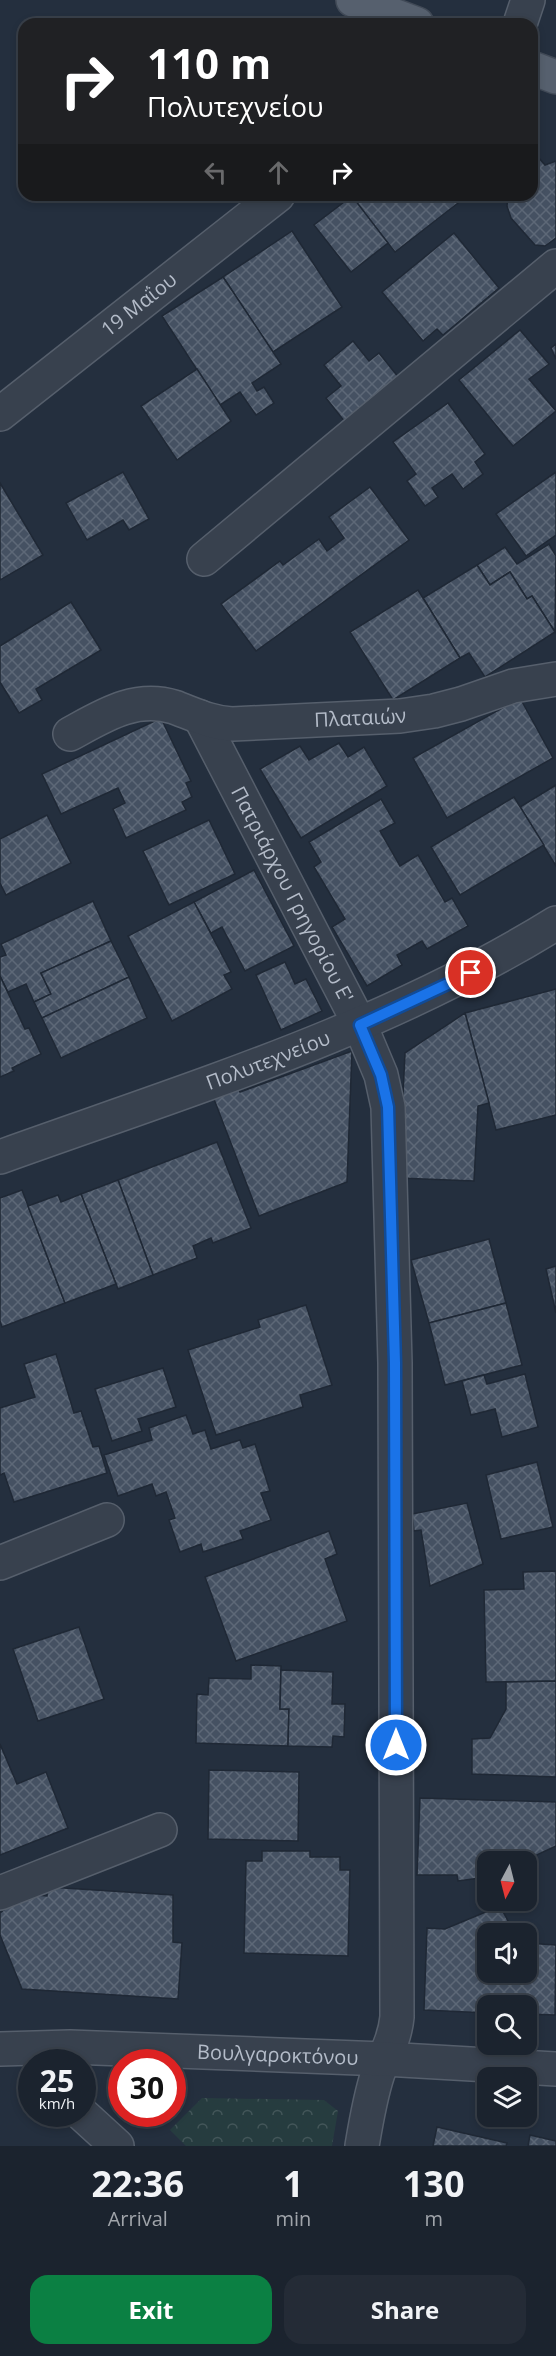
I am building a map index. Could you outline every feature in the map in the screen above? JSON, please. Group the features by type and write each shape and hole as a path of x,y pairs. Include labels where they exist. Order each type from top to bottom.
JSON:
{"main road":[{"path":"353,0 401,18"},
{"path":"538,70 556,77"}],"street":[{"path":"522,18 528,0"},
{"name":"19 Μαΐου","path":"0,414 270,201"},
{"path":"204,559 556,266"},
{"name":"Πλαταιών","path":"70,734 131,704 163,704 218,723 252,724 400,716 443,709 513,686 556,679"},
{"name":"Πατριάρχου Γρηγορίου Ε'","path":"201,717 360,1025 381,1075 388,1107 395,1363 398,2017 393,2040 372,2094 362,2146"},
{"name":"Πολυτεχνείου","path":"0,1157 360,1025 471,973 556,923"},
{"path":"0,1563 107,1520"},
{"path":"0,1893 160,1830"},
{"name":"Βουλγαροκτόνου","path":"11,2048 70,2047 384,2059 556,2069"},
{"path":"96,2127 117,2146"}],"green space":[{"path":"202,2098 324,2100 338,2111 332,2146 186,2146 170,2130 173,2127 186,2127 186,2114"}],"building":[{"path":"538,157 545,165 556,161 556,238 545,246 535,245 511,218 507,201 538,201"},
{"path":"345,201 356,201 388,243 351,272 314,225"},
{"path":"355,201 456,201 458,203 395,252"},
{"path":"292,231 342,307 273,352 223,277"},
{"path":"454,233 499,288 443,335 437,329 423,341 382,292"},
{"path":"223,277 281,364 252,383 257,391 264,387 274,403 256,415 240,392 220,405 162,316"},
{"path":"520,330 549,364 529,379 556,411 513,446 459,380"},
{"path":"353,341 369,361 379,353 399,378 345,422 326,398 341,386 324,365"},
{"path":"556,344 556,359 551,348"},
{"path":"197,369 231,421 177,460 141,406"},
{"path":"448,403 485,454 475,462 483,474 463,489 452,474 432,488 438,497 425,506 407,481 416,474 393,442"},
{"path":"123,472 149,519 129,530 123,520 87,540 66,503"},
{"path":"556,472 556,535 526,556 496,514"},
{"path":"0,483 43,555 0,580"},
{"path":"370,487 409,540 256,651 221,604 280,561 283,565 319,539 327,551 344,538 329,517"},
{"path":"549,544 556,556 555,632 532,596 527,599 510,572 490,585 477,565 505,547 517,564"},
{"path":"477,565 490,585 510,572 527,599 532,596 555,632 485,677 469,653 460,658 423,598"},
{"path":"418,590 460,658 393,700 350,632"},
{"path":"71,602 101,650 36,689 42,700 19,713 0,682 0,646"},
{"path":"520,698 553,758 447,818 413,758"},
{"path":"161,718 191,781 186,783 192,797 182,802 186,810 126,838 113,809 125,803 118,788 61,814 42,774"},
{"path":"339,743 348,757 364,747 387,786 301,838 260,769 300,746 309,760"},
{"path":"556,785 556,866 520,807"},
{"path":"514,797 544,845 460,895 431,847"},
{"path":"381,799 395,823 380,831 400,866 418,855 445,902 452,898 468,926 427,949 422,941 397,955 402,965 367,986 332,927 345,919 314,867 321,862 309,842"},
{"path":"47,815 71,863 6,895 0,883 0,839"},
{"path":"209,820 235,874 169,905 143,851"},
{"path":"254,870 294,946 245,971 222,927 211,933 194,902"},
{"path":"93,901 111,941 41,973 51,994 34,1002 26,984 8,992 0,976 0,957 6,955 1,944"},
{"path":"194,902 231,972 224,975 232,989 172,1021 128,936"},
{"path":"111,941 129,977 42,1018 34,1002 51,994 41,973"},
{"path":"285,962 295,984 306,979 322,1011 281,1030 256,975"},
{"path":"0,976 25,1029 29,1028 41,1054 12,1068 14,1071 0,1077"},
{"path":"129,977 147,1018 61,1058 42,1018"},
{"path":"556,989 556,1115 496,1130 465,1013"},
{"path":"465,1013 489,1103 478,1106 474,1181 399,1178 405,1053"},
{"path":"352,1051 347,1182 259,1216 212,1094 236,1085 240,1092"},
{"path":"217,1142 251,1228 213,1243 211,1238 193,1246 197,1258 153,1275 118,1180"},
{"path":"118,1180 153,1275 118,1289 81,1194"},
{"path":"22,1190 65,1303 2,1327 0,1321 0,1198"},
{"path":"81,1194 116,1284 65,1303 28,1206 58,1195 61,1202"},
{"path":"489,1239 506,1303 429,1323 411,1260"},
{"path":"556,1266 556,1313 546,1269"},
{"path":"506,1303 522,1365 445,1385 429,1323"},
{"path":"306,1305 332,1385 300,1395 303,1407 216,1435 188,1350 260,1327 258,1320"},
{"path":"56,1354 74,1413 81,1411 93,1447 99,1446 107,1473 14,1502 4,1473 0,1475 0,1408 35,1397 24,1364"},
{"path":"163,1368 176,1407 138,1419 142,1431 112,1441 95,1389"},
{"path":"525,1374 538,1427 502,1437 495,1409 471,1415 462,1381 484,1375 487,1384"},
{"path":"186,1415 193,1434 205,1430 211,1449 240,1440 243,1448 255,1444 270,1491 261,1493 271,1520 240,1531 243,1539 203,1552 201,1544 180,1552 169,1520 175,1518 166,1492 156,1496 152,1484 118,1496 104,1455 152,1440 149,1428"},
{"path":"537,1462 553,1527 501,1539 486,1475"},
{"path":"467,1503 483,1564 430,1586 421,1530 414,1531 412,1514"},
{"path":"329,1531 337,1554 325,1559 347,1621 236,1661 205,1577"},
{"path":"556,1571 556,1681 486,1682 484,1590 524,1589 523,1572"},
{"path":"79,1627 104,1699 38,1721 13,1649"},
{"path":"251,1665 281,1666 280,1709 289,1709 288,1746 196,1743 197,1694 208,1695 209,1678 251,1679"},
{"path":"281,1670 333,1672 332,1704 345,1704 344,1737 333,1736 332,1747 288,1746 289,1709 280,1709"},
{"path":"556,1681 556,1777 472,1774 472,1739 490,1738 506,1709 506,1682"},
{"path":"0,1744 17,1784 46,1772 68,1828 0,1855"},
{"path":"209,1770 299,1772 298,1841 208,1839"},
{"path":"420,1798 556,1802 556,1846 537,1855 537,1851 477,1851 477,1878 458,1881 457,1875 417,1875"},
{"path":"262,1851 310,1851 310,1857 340,1857 340,1870 350,1870 348,1956 244,1953 246,1861 262,1861"},
{"path":"48,1887 173,1895 173,1942 182,1943 178,1999 22,1989 0,1935 0,1913 25,1894 47,1896"},
{"path":"488,1911 503,1911 509,1923 477,1923 477,1983 537,1983 537,1944 556,1945 555,2015 537,2014 537,1995 477,1995 477,2012 424,2010 427,1928 445,1929"},
{"path":"437,2127 507,2143 506,2146 433,2146"},
{"path":"530,2135 556,2141 556,2146 528,2146"}],"route":[{"path":"396,1745 395,1363 388,1107 376,1059 360,1025 471,973"}]}
